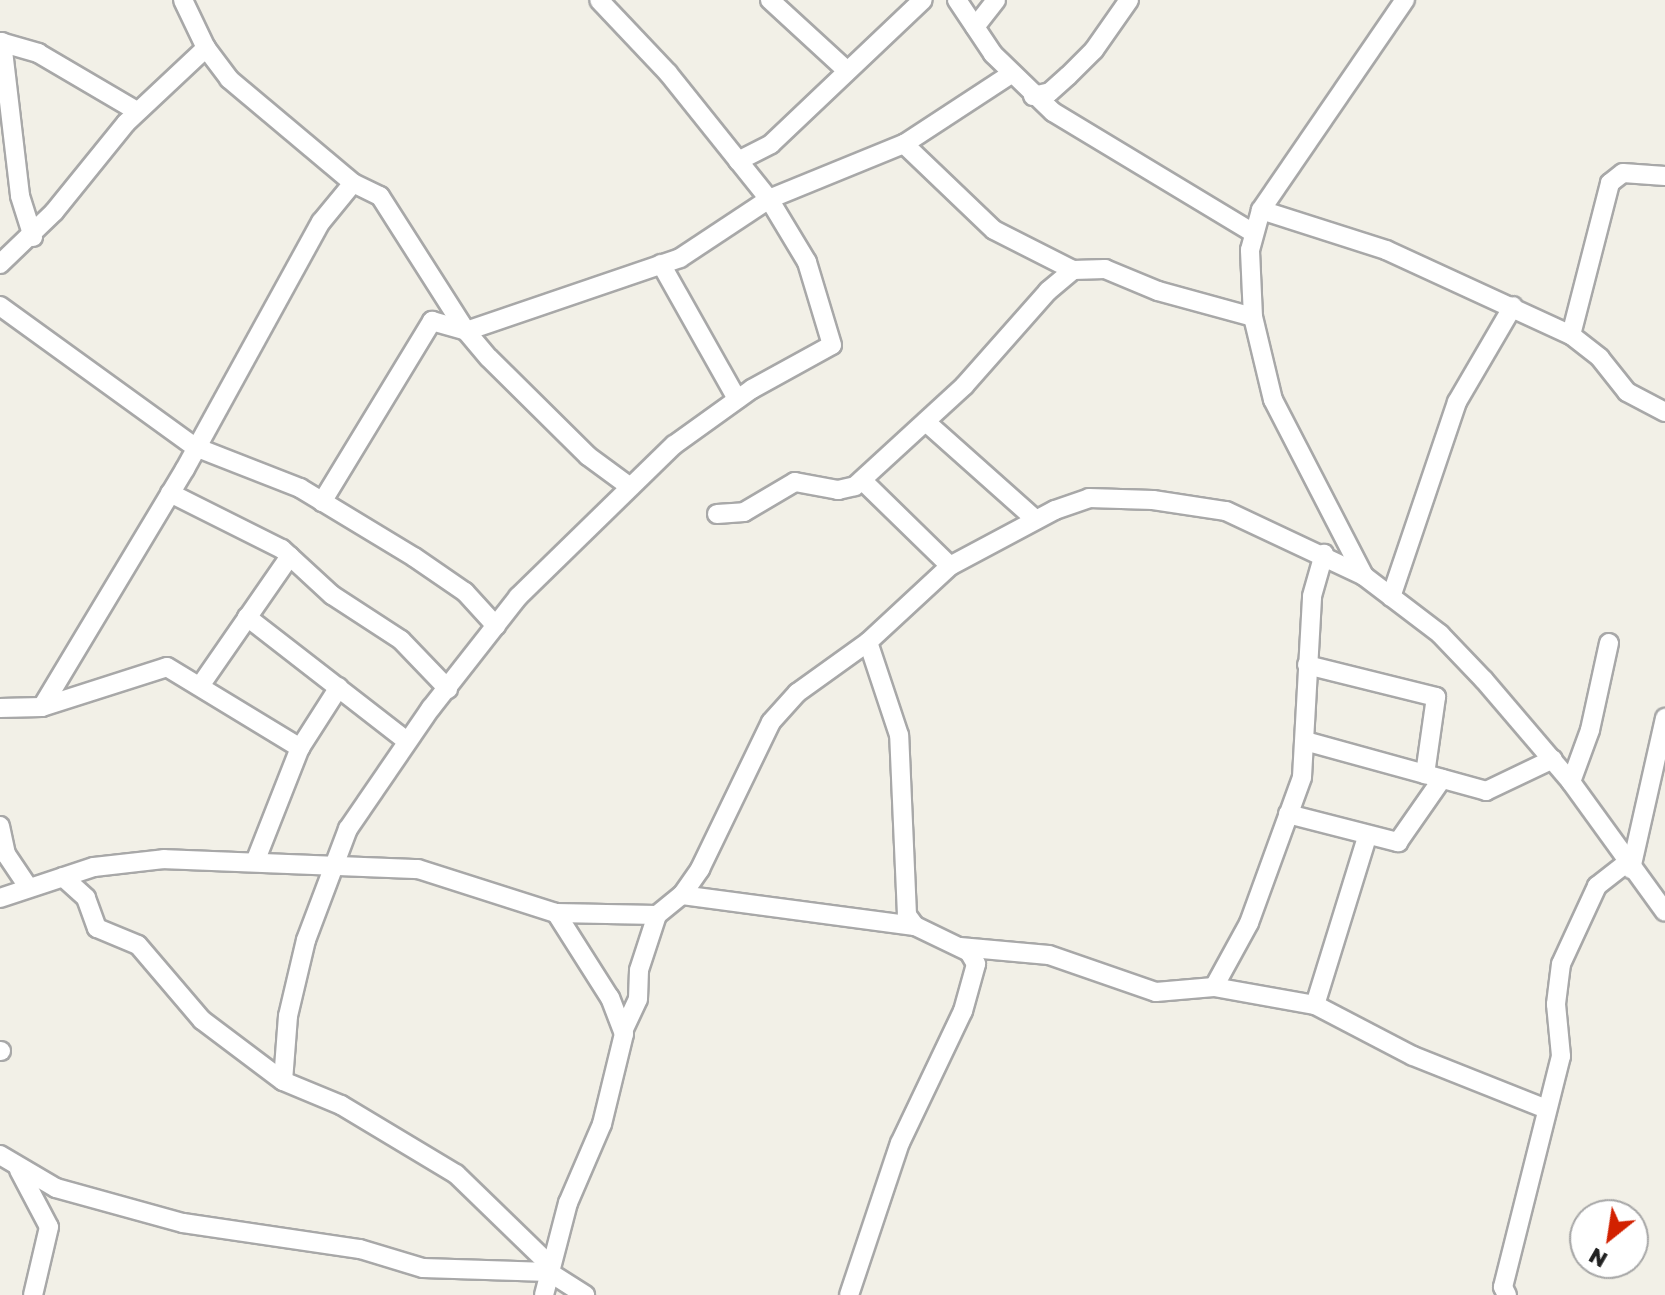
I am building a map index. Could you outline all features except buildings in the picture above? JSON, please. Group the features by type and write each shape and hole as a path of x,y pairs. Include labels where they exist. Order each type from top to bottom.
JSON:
{"street":[{"path":"183,0 206,48 229,79 282,129 353,183 380,196 466,331 588,456 630,487"},
{"path":"283,1081 288,1016 306,940 348,829 407,741 518,597 674,445 737,399 832,345 807,262 769,199 668,73 600,0"},
{"path":"770,0 846,70"},
{"path":"738,161 771,144 923,0"},
{"path":"957,0 1011,74 1033,96 1252,232"},
{"path":"975,27 996,0"},
{"path":"1033,96 1050,92 1068,76 1094,50 1129,0"},
{"path":"1364,576 1273,400 1253,317 1252,232 1261,210 1399,3"},
{"path":"33,237 20,196 1,42 38,53 137,111"},
{"path":"0,264 33,237 137,111 206,48"},
{"path":"322,502 428,324 439,320 466,331 680,258 769,199 904,144 1011,74"},
{"path":"904,144 994,230 1073,270 1105,269 1158,291 1253,317"},
{"path":"1571,335 1610,183 1623,173 1665,176"},
{"path":"42,707 170,493 321,222 353,183"},
{"path":"1261,210 1386,250 1513,306 1571,335 1600,358 1627,392 1665,412"},
{"path":"661,264 737,399"},
{"path":"717,514 744,512 795,482 848,489 862,480 926,422 1073,270"},
{"path":"0,306 195,447 300,488 450,581 496,626"},
{"path":"1391,597 1457,402 1513,306"},
{"path":"926,422 1036,520"},
{"path":"862,480 950,566"},
{"path":"170,493 290,556 332,595 401,640 448,689"},
{"path":"544,1295 577,1179 602,1124 621,1062 624,1029 638,999 639,970 657,915 682,895 700,869 771,722 797,693 868,642 950,566 1036,520 1089,498 1190,504 1226,511 1324,554 1364,576 1440,634 1553,759 1665,912"},
{"path":"1214,987 1249,923 1302,777 1312,596 1324,554"},
{"path":"200,686 290,556"},
{"path":"247,617 407,741"},
{"path":"868,642 899,735 907,915 915,926"},
{"path":"1571,782 1590,730 1609,643"},
{"path":"1288,814 1367,837 1398,842 1433,777 1436,697 1307,665"},
{"path":"0,708 42,707 165,667 300,748"},
{"path":"255,862 300,748 339,687"},
{"path":"1507,1295 1503,1287 1536,1171 1546,1109 1561,1056 1556,1004 1561,964 1597,886 1629,866 1665,718"},
{"path":"1305,741 1495,791 1553,759"},
{"path":"0,826 6,854 28,887"},
{"path":"1315,1005 1367,837"},
{"path":"0,898 128,859 255,862 434,872 502,900 556,913 657,915"},
{"path":"63,877 86,898 97,928 138,945 192,1011 283,1081 341,1105 456,1174 549,1269 585,1295"},
{"path":"682,895 915,926 960,947 975,958 974,979 900,1143 849,1295"},
{"path":"556,913 624,1029"},
{"path":"960,947 1049,955 1156,992 1214,987 1315,1005 1413,1056 1546,1109"},
{"path":"0,1155 18,1167 98,1203 183,1223 360,1249 423,1268 549,1269"},
{"path":"18,1167 49,1227 33,1295"}]}
